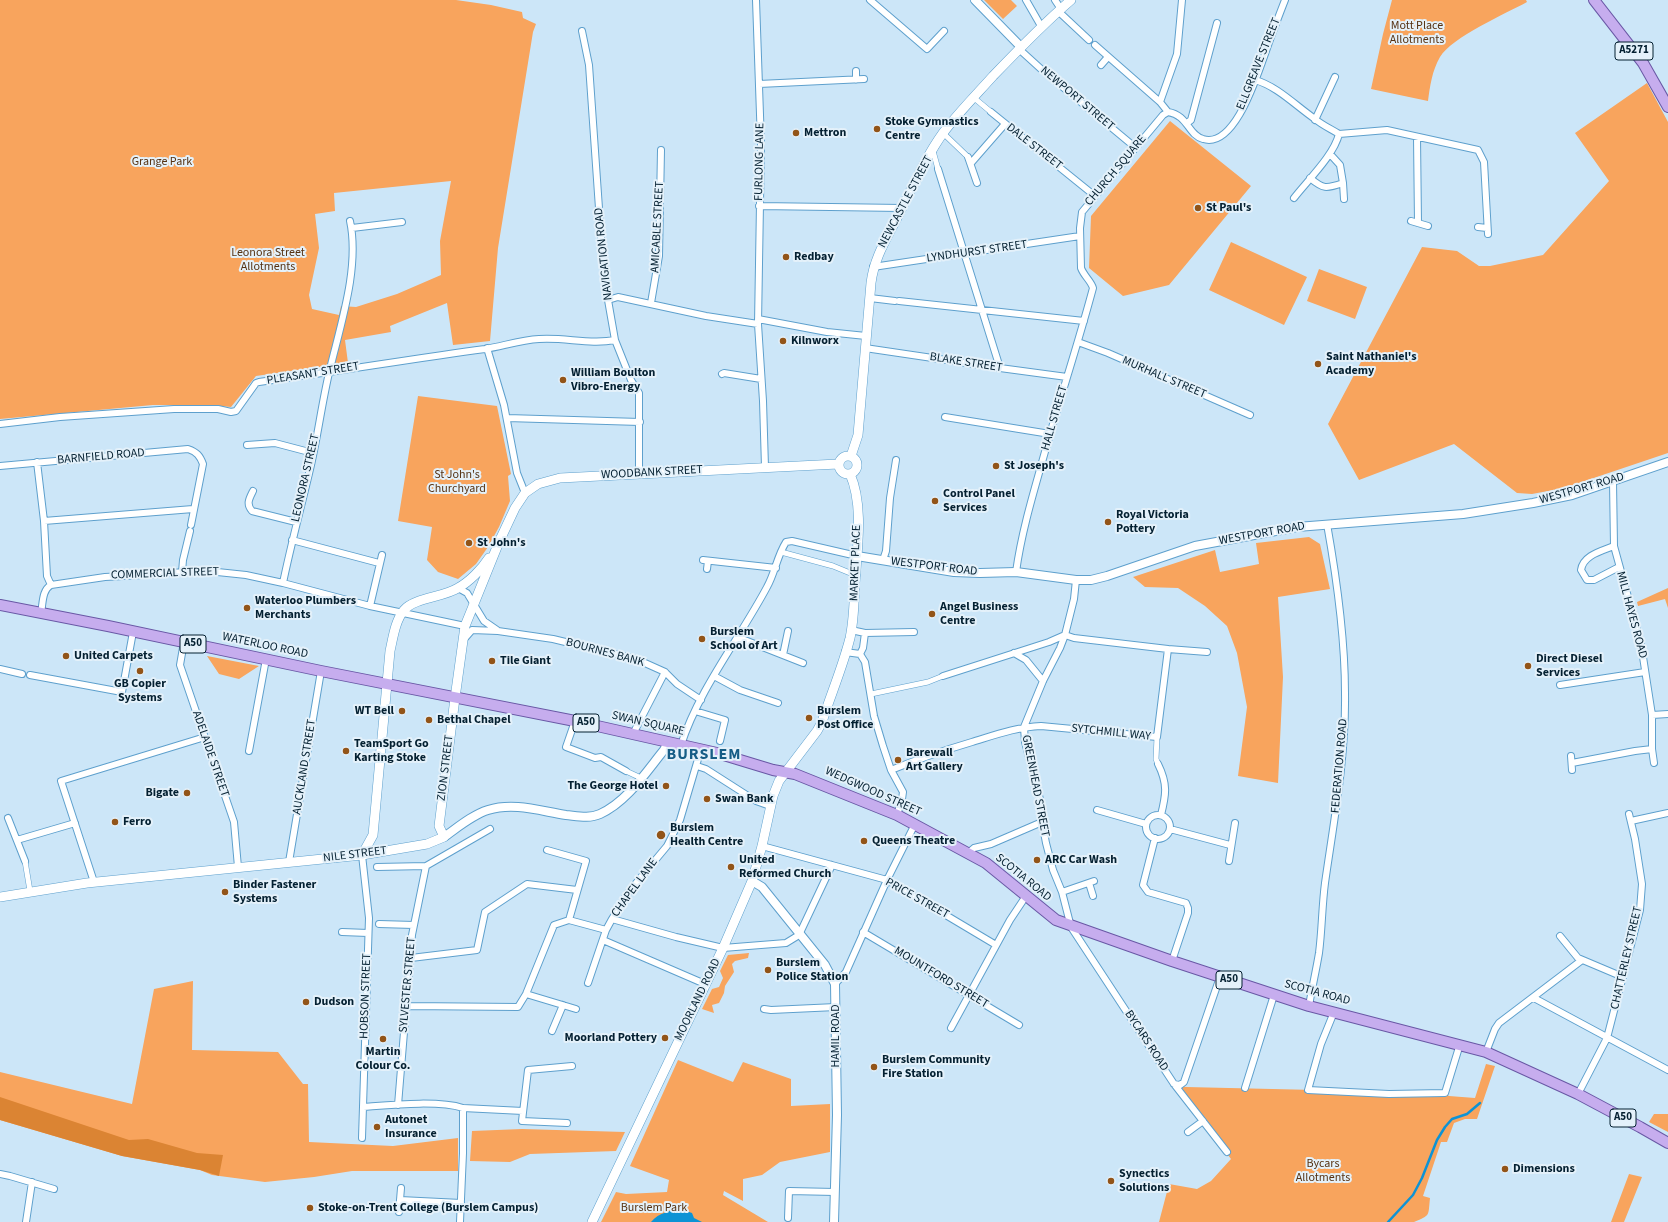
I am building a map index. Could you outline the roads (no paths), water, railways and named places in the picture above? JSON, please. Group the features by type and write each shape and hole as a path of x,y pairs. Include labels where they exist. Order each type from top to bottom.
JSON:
{"main road":[{"name":"NEWCASTLE STREET","path":"851,456 858,435 873,267 902,208 943,133 973,97 1041,26 1071,0"},
{"name":"A5271","path":"1594,0 1643,63 1668,107"},
{"path":"851,456 856,460 857,465 854,471 850,474 841,472 838,464 842,457 851,456"},
{"name":"WOODBANK STREET","path":"499,542 515,508 525,493 538,484 560,478 838,464"},
{"name":"MARKET PLACE","path":"786,771 820,727 845,652 853,621 857,556 857,502 853,481 850,474"},
{"path":"382,851 375,843 373,835 386,683 390,651 397,623 402,612 410,606 458,588 484,566 499,542"},
{"path":"465,626 499,542"},
{"name":"WATERLOO ROAD","path":"0,605 454,698"},
{"name":"ZION STREET","path":"444,837 439,826 454,698 465,638 465,626"},
{"name":"SWAN SQUARE","path":"454,698 574,721 701,749 773,770 786,771"},
{"name":"MOORLAND ROAD","path":"592,1222 723,948 752,881 762,846 770,806 779,781 786,771"},
{"name":"WEDGWOOD STREET","path":"786,771 897,815 968,853"},
{"path":"362,855 373,835"},
{"name":"NILE STREET","path":"0,897 94,882 362,855 427,844 444,837"},
{"name":"SCOTIA ROAD","path":"968,853 986,863 1056,920 1172,961 1309,1006 1460,1044 1486,1052 1578,1094 1640,1127 1668,1144"}],"street":[{"name":"FURLONG LANE","path":"756,0 762,143 759,206 758,321 765,467"},
{"path":"974,0 1020,48"},
{"path":"1026,0 1041,26"},
{"path":"1055,0 1060,10 1089,40 1160,102 1168,112 1179,115 1187,123 1191,120 1217,23"},
{"path":"1160,102 1177,54 1182,0"},
{"name":"ELLGREAVE STREET","path":"1187,123 1196,135 1203,139 1212,140 1219,137 1232,125 1245,105 1285,0"},
{"path":"873,1 927,49 944,31"},
{"name":"NAVIGATION ROAD","path":"582,31 589,65 600,223 608,300 615,340 631,380 639,393 639,473"},
{"name":"NEWPORT STREET","path":"1020,48 1041,69 1136,148"},
{"path":"1101,65 1108,57"},
{"path":"856,71 856,80"},
{"path":"759,84 864,79"},
{"path":"1255,80 1263,82 1271,87 1316,120 1339,134 1387,130 1478,150 1484,162 1487,231 1478,227"},
{"path":"1316,120 1335,82"},
{"name":"DALE STREET","path":"973,97 1095,196"},
{"name":"CHURCH SQUARE","path":"1093,288 1092,284 1081,268 1080,236 1082,212 1163,115 1168,112"},
{"path":"970,160 1005,124"},
{"path":"943,133 970,160 977,183"},
{"path":"1294,198 1330,154 1339,134"},
{"path":"1417,137 1418,223"},
{"name":"AMICABLE STREET","path":"651,303 659,256 661,150"},
{"path":"933,150 1000,368"},
{"path":"1330,154 1340,165 1344,199"},
{"path":"1310,178 1324,187 1329,188 1343,183"},
{"path":"759,206 902,208"},
{"name":"LEONORA STREET","path":"283,583 313,453 329,372 343,317 353,256 352,228 350,220"},
{"path":"1411,221 1428,226"},
{"path":"352,228 402,222"},
{"name":"LYNDHURST STREET","path":"873,267 1080,236"},
{"name":"HALL STREET","path":"1016,572 1020,542 1093,288"},
{"path":"608,300 618,297 706,316 758,321 827,332 866,336"},
{"path":"870,298 1084,321"},
{"name":"PLEASANT STREET","path":"0,424 60,417 174,409 218,409 231,412 236,411 256,383 539,339 604,342 615,340"},
{"name":"MURHALL STREET","path":"1078,342 1108,353 1250,415"},
{"path":"487,348 507,418 517,473 525,493"},
{"name":"BLAKE STREET","path":"865,348 1067,377"},
{"path":"722,374 724,373 761,379"},
{"path":"945,417 1050,434"},
{"path":"507,418 640,422"},
{"path":"247,445 275,443 313,453"},
{"name":"BARNFIELD ROAD","path":"0,466 188,450 194,451 199,456 203,464 193,509"},
{"path":"883,560 886,551 890,498 896,460"},
{"path":"37,462 44,521 47,576 51,585 44,593 41,613"},
{"name":"WESTPORT ROAD","path":"857,556 954,572 1016,572 1076,580 1091,580 1195,546 1297,527 1463,514 1533,504 1572,495 1668,462"},
{"name":"MILL HAYES ROAD","path":"1613,482 1614,546 1641,644 1652,715 1652,749 1654,763"},
{"path":"253,491 248,500 249,507 252,511 296,522"},
{"path":"44,521 193,509 182,572"},
{"name":"FEDERATION ROAD","path":"1309,1006 1319,952 1325,885 1337,807 1343,753 1345,693 1341,616 1336,574 1327,524"},
{"path":"292,540 379,563"},
{"path":"681,745 695,711 709,685 767,587 786,542 792,541 857,556"},
{"path":"1614,546 1586,559 1582,564 1582,575 1587,580 1594,580 1619,567"},
{"path":"781,552 833,566 855,575"},
{"path":"370,606 382,555"},
{"path":"707,569 705,560 776,568"},
{"name":"COMMERCIAL STREET","path":"51,585 105,576 182,572 230,572 283,583 370,606 465,626"},
{"name":"GREENHEAD STREET","path":"1071,926 1062,892 1053,870 1042,822 1041,803 1025,742 1024,727 1043,681 1065,635 1074,599 1076,580"},
{"path":"458,588 467,593 484,621 498,631"},
{"name":"BOURNES BANK","path":"465,638 472,630 498,631 553,639 636,658 665,672 677,684 701,700"},
{"path":"851,630 865,633 914,632"},
{"path":"783,655 788,631"},
{"path":"0,669 122,692 134,632"},
{"path":"860,654 863,648 865,633"},
{"path":"871,694 928,682 952,672 1014,653 1065,635 1074,638 1207,652"},
{"path":"737,637 803,663"},
{"name":"ADELAIDE STREET","path":"184,642 180,665 234,822 238,867"},
{"name":"SYTCHMILL WAY","path":"891,770 943,751 1009,730 1024,727 1041,726 1157,737 1168,649"},
{"path":"845,652 860,654"},
{"path":"1014,653 1026,660 1043,681"},
{"path":"860,654 865,662 874,716 891,770 903,792 897,815"},
{"path":"249,751 266,659"},
{"name":"AUCKLAND STREET","path":"289,862 321,671"},
{"path":"633,734 665,672"},
{"path":"952,672 954,679"},
{"path":"1560,685 1645,672"},
{"path":"714,676 740,690 778,703"},
{"path":"695,711 725,720 717,753"},
{"path":"1652,715 1668,714"},
{"path":"574,721 566,747 595,758 601,757 641,778"},
{"path":"94,882 61,780 204,737"},
{"path":"1157,737 1156,759 1164,777 1166,792 1161,816"},
{"name":"NILE STREET","path":"444,837 478,814 488,810 513,806 580,817 598,815 610,809 624,797 664,750 668,742"},
{"name":"CHAPEL LANE","path":"588,983 606,930 612,919 627,894 667,846 680,820 701,749"},
{"path":"1571,756 1572,766 1635,750 1652,749"},
{"path":"697,766 706,769 756,800 770,806"},
{"path":"1097,810 1146,824"},
{"path":"1631,821 1668,813"},
{"name":"CHATTERLEY STREET","path":"1578,1094 1607,1038 1640,910 1640,873 1629,814"},
{"path":"1155,815 1161,816 1167,819 1170,823 1170,829 1163,838 1155,838 1147,833 1146,824 1151,817 1155,815"},
{"path":"8,818 26,861 30,891"},
{"path":"968,853 974,848 991,844 1042,822"},
{"path":"1229,861 1230,846 1235,823"},
{"path":"17,840 76,824"},
{"path":"835,984 846,972 887,880 915,824"},
{"path":"377,867 426,866 490,829"},
{"path":"1170,829 1230,846"},
{"path":"1155,838 1143,885 1148,892 1186,903 1188,908 1188,914 1172,961"},
{"name":"PRICE STREET","path":"762,846 887,880 996,945"},
{"path":"547,850 586,861 569,920"},
{"name":"HOBSON STREET","path":"362,855 368,900 362,1138"},
{"path":"612,919 669,936 723,948 790,942 799,935 832,865"},
{"name":"SYLVESTER STREET","path":"398,1105 414,925 426,866"},
{"name":"HAMIL ROAD","path":"752,881 762,887 799,935 825,965 835,984 837,1115 834,1222"},
{"path":"1062,892 1090,881 1101,883"},
{"path":"1090,881 1093,896"},
{"path":"411,958 477,950 485,912 527,884 577,890"},
{"path":"951,1028 996,945 1026,896"},
{"path":"407,1006 518,1007 526,994 554,925 569,920 606,930"},
{"path":"379,924 414,925"},
{"name":"BYCARS ROAD","path":"1071,926 1174,1084 1227,1152"},
{"path":"342,932 368,933"},
{"name":"MOUNTFORD STREET","path":"863,932 1019,1025"},
{"path":"1560,936 1578,958 1623,977"},
{"path":"603,940 705,984"},
{"path":"1486,1052 1495,1029 1499,1024 1582,960"},
{"path":"1174,1084 1180,1085 1184,1082 1220,977"},
{"path":"526,994 576,1009"},
{"path":"1245,1088 1274,995"},
{"path":"1534,998 1668,1070"},
{"path":"552,1031 563,1005"},
{"path":"764,1009 836,1007"},
{"path":"1334,1012 1321,1044 1308,1090 1390,1094 1445,1093 1460,1044"},
{"path":"567,1123 522,1121 528,1070 572,1066"},
{"path":"363,1107 398,1105 454,1105 463,1108 523,1111"},
{"path":"460,1222 463,1108"},
{"path":"1188,1132 1202,1119"},
{"path":"0,1174 54,1189"},
{"path":"26,1222 32,1182"},
{"path":"399,1212 401,1188"},
{"path":"788,1218 789,1191 835,1192"},
{"path":"400,1200 461,1203"}],"water":[{"path":"683,1208 692,1213 694,1218 702,1222 651,1222 661,1214"}],"waterway":[{"path":"1388,1222 1413,1195 1422,1178 1437,1140 1445,1127 1452,1119 1467,1114 1480,1103"}],"place":[{"name":"Stoke Gymnastics Centre","path":"877,129"},
{"name":"Mettron","path":"796,133"},
{"name":"St Paul's","path":"1198,208"},
{"name":"Redbay","path":"786,257"},
{"name":"Kilnworx","path":"783,341"},
{"name":"Saint Nathaniel's Academy","path":"1318,364"},
{"name":"William Boulton Vibro-Energy","path":"563,380"},
{"name":"St Joseph's","path":"996,466"},
{"name":"Control Panel Services","path":"935,501"},
{"name":"Royal Victoria Pottery","path":"1108,522"},
{"name":"St John's","path":"469,543"},
{"name":"Waterloo Plumbers Merchants","path":"247,608"},
{"name":"Angel Business Centre","path":"932,614"},
{"name":"Burslem School of Art","path":"702,639"},
{"name":"United Carpets","path":"66,656"},
{"name":"Tile Giant","path":"492,661"},
{"name":"Direct Diesel Services","path":"1528,666"},
{"name":"GB Copier Systems","path":"140,671"},
{"name":"WT Bell","path":"402,711"},
{"name":"Burslem Post Office","path":"809,718"},
{"name":"Bethal Chapel","path":"429,720"},
{"name":"TeamSport Go Karting Stoke","path":"346,751"},
{"name":"Barewall Art Gallery","path":"898,760"},
{"name":"The George Hotel","path":"666,786"},
{"name":"Bigate","path":"187,793"},
{"name":"Swan Bank","path":"707,799"},
{"name":"Ferro","path":"115,822"},
{"name":"Burslem Health Centre","path":"661,835"},
{"name":"Queens Theatre","path":"864,841"},
{"name":"ARC Car Wash","path":"1037,860"},
{"name":"United Reformed Church","path":"731,867"},
{"name":"Binder Fastener Systems","path":"225,892"},
{"name":"Burslem Police Station","path":"768,970"},
{"name":"Dudson","path":"306,1002"},
{"name":"Moorland Pottery","path":"665,1038"},
{"name":"Martin Colour Co.","path":"383,1039"},
{"name":"Burslem Community Fire Station","path":"874,1067"},
{"name":"Autonet Insurance","path":"377,1127"},
{"name":"Dimensions","path":"1505,1169"},
{"name":"Synectics Solutions","path":"1111,1181"},
{"name":"Stoke-on-Trent College (Burslem Campus)","path":"310,1208"}],"district":[{"name":"BURSLEM","path":"704,755"}],"park label":[{"name":"Mott Place Allotments","path":"1417,33"},
{"name":"Grange Park","path":"162,162"},
{"name":"Leonora Street Allotments","path":"268,260"},
{"name":"St John's Churchyard","path":"457,482"},
{"name":"Bycars Allotments","path":"1323,1171"},
{"name":"Burslem Park","path":"654,1208"}]}
